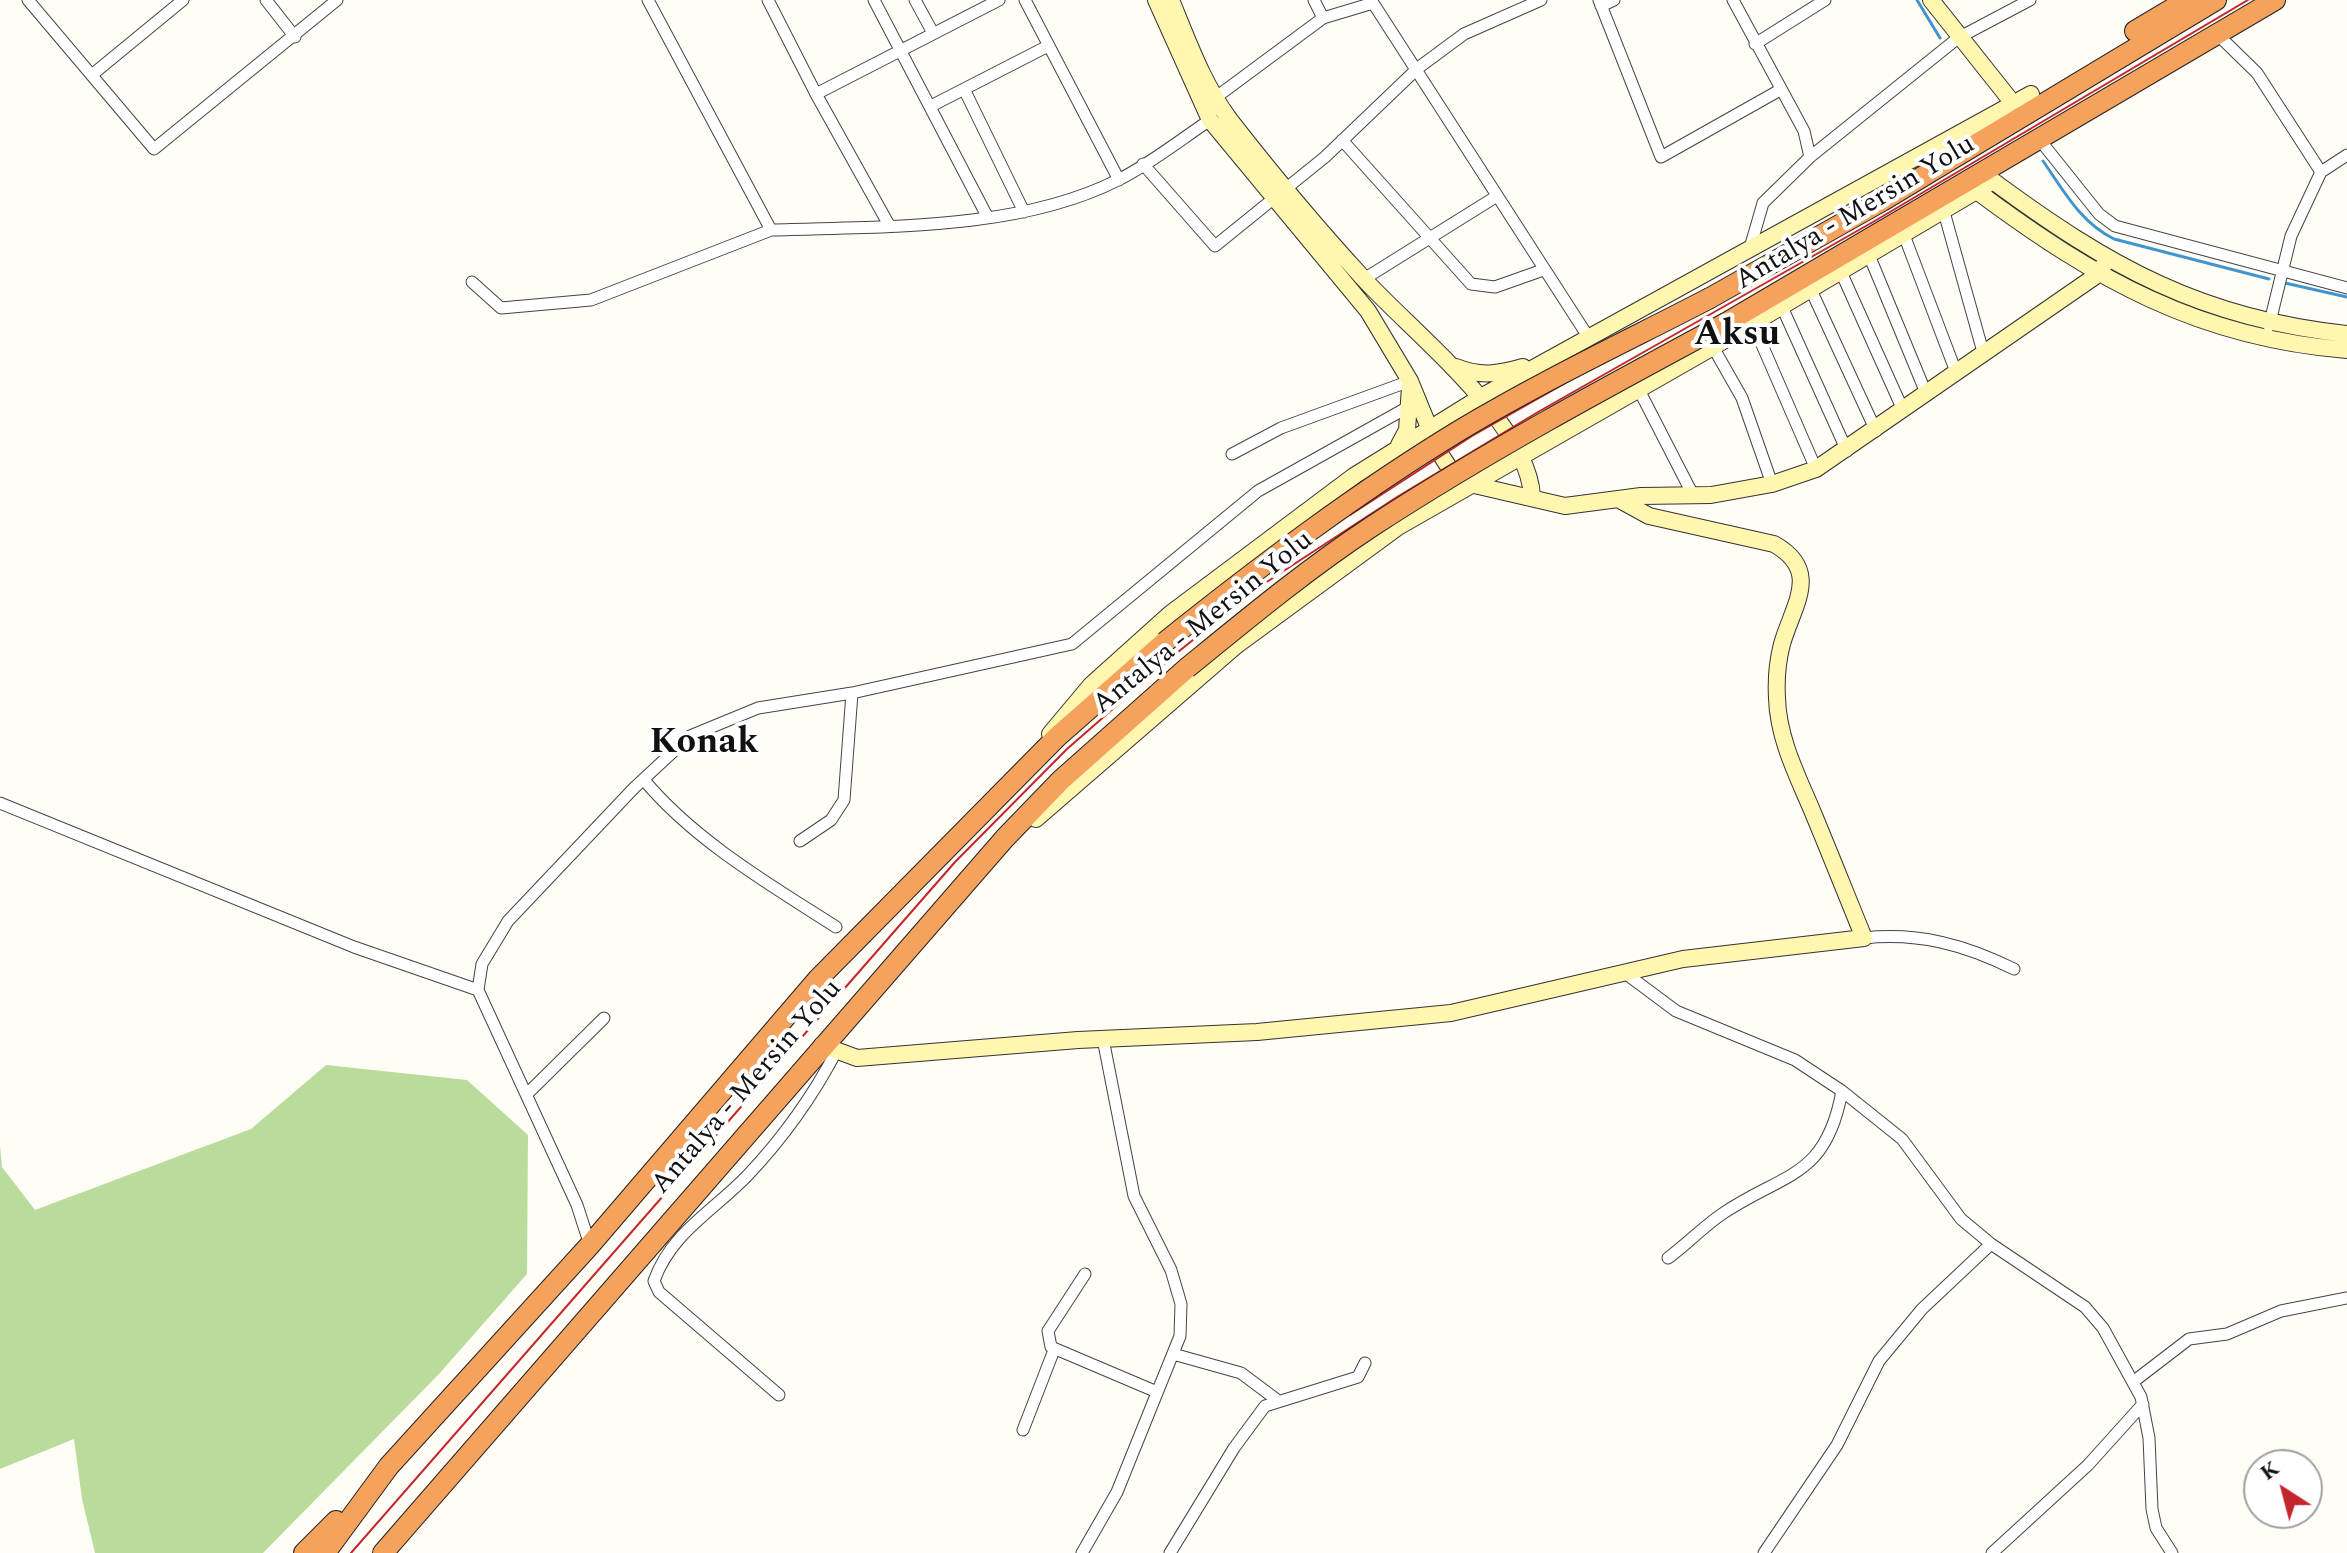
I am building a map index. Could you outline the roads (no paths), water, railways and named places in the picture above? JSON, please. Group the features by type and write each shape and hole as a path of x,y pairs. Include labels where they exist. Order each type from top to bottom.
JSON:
{"highway":[{"path":"2022,98 2187,0"},
{"name":"Antalya - Mersin Yolu","path":"325,1553 389,1466 590,1245 818,979 1003,790 1165,642 1289,546 1443,441 1502,406 1710,298 1882,201 2216,0"},
{"name":"Antalya - Mersin Yolu","path":"383,1553 829,1048 945,906 1061,780 1187,668 1311,569 1370,528 1534,426 1726,323 2275,0"},
{"path":"2022,98 2118,57"},
{"path":"1985,186 2031,144"},
{"path":"304,1553 389,1466"}],"main road":[{"path":"1156,0 1210,120 1279,194 1481,397 1519,456 1531,484 1532,496"},
{"path":"1171,0 1215,98 1279,194 1368,311 1410,381 1428,428 1450,469 1470,484 1565,506 1618,499 1693,495 1772,484 1816,469 1876,431 1983,352 2097,275 2108,259"},
{"path":"1003,790 1091,685 1170,614 1288,524 1397,448 1481,397 2022,98 1958,38 1931,0"},
{"path":"945,906 1053,803 1237,645 1398,527 1753,324 1985,186"},
{"path":"1985,186 2108,259 2202,304 2269,331 2347,334"},
{"path":"1985,186 2097,275 2195,319 2269,331 2347,350"},
{"path":"1451,365 1472,374 1497,374 1548,361"},
{"path":"1397,448 1407,430 1410,381"},
{"path":"829,1048 857,1058 1103,1039 1257,1032 1451,1013 1683,959 1864,938 1786,749 1777,714 1778,665 1801,595 1797,563 1788,552 1774,544 1649,516 1618,499"}],"street":[{"path":"28,0 154,149 337,0"},
{"path":"93,74 183,0"},
{"path":"266,0 295,37"},
{"path":"648,0 771,230"},
{"path":"768,0 889,225"},
{"path":"874,0 987,216"},
{"path":"915,0 933,33"},
{"path":"816,94 999,0"},
{"path":"1025,0 1119,180"},
{"path":"1314,0 1323,18"},
{"path":"1143,164 1215,246 1342,140 1418,68 1464,34 1541,0"},
{"path":"1614,0 1600,3 1661,157 1780,90"},
{"path":"1733,0 1804,131 1810,157"},
{"path":"1755,44 1825,0"},
{"path":"1750,248 1763,203 1810,157 1958,38 2030,0"},
{"path":"1215,98 1323,18 1373,3 1418,68 1543,270 1589,338"},
{"path":"2217,34 2257,73 2321,172"},
{"path":"931,106 1048,46"},
{"path":"964,89 1024,212"},
{"path":"472,282 501,308 574,304 625,289 771,230 889,225 1024,212 1119,180 1210,120"},
{"path":"1342,140 1463,277 1476,286 1495,287 1543,270"},
{"path":"2031,144 2099,214 2115,226 2281,273 2347,288"},
{"path":"2269,331 2291,236 2321,172 2347,155"},
{"path":"1364,279 1497,196"},
{"path":"1944,212 1983,352"},
{"path":"1904,235 1956,372"},
{"path":"1869,255 1926,393"},
{"path":"1841,272 1903,410"},
{"path":"1811,290 1876,431"},
{"path":"1782,307 1847,451"},
{"path":"1753,324 1816,469"},
{"path":"1713,347 1742,398 1772,484"},
{"path":"1232,454 1281,428 1410,381"},
{"path":"1639,390 1693,495"},
{"path":"590,1245 577,1205 478,990 482,964 508,921 546,876 690,736 758,708 852,693 1072,644 1258,491 1410,406"},
{"path":"800,841 831,820 844,800 852,693"},
{"path":"644,780 672,809 724,852 836,927"},
{"path":"0,803 354,947 478,990"},
{"path":"1864,938 1893,935 1956,943 2014,969"},
{"path":"1625,973 1676,1011 1795,1060 1842,1091 1902,1139 1961,1219 1991,1244 2085,1307 2103,1328 2143,1404 2149,1438 2152,1509 2156,1528 2172,1553"},
{"path":"527,1094 604,1018"},
{"path":"1082,1553 1117,1492 1180,1336 1181,1304 1161,1245 1134,1196 1103,1039"},
{"path":"779,1395 659,1292 654,1281 661,1263 681,1235 720,1202 793,1126 814,1095 829,1048"},
{"path":"1668,1258 1724,1212 1804,1169 1829,1138 1842,1091"},
{"path":"1764,1553 1837,1445 1879,1361 1922,1309 1991,1244"},
{"path":"1085,1274 1048,1331 1047,1339 1054,1350 1157,1392"},
{"path":"2133,1382 2189,1339 2227,1334 2281,1311 2347,1298"},
{"path":"1023,1430 1054,1350"},
{"path":"1173,1354 1241,1373 1277,1400"},
{"path":"1170,1553 1248,1426 1265,1406 1358,1377 1365,1363"},
{"path":"1992,1553 2088,1465 2143,1404"}],"waterway":[{"path":"1917,0 1940,38"},
{"path":"2043,161 2082,215 2114,239 2269,279"},
{"path":"2285,283 2347,297"}],"tram line":[{"path":"351,1553 955,862 1067,749 1178,652 1256,589 1397,497 1538,412 1873,222 2248,0"},
{"path":"1350,515 1472,436 1569,381"}],"district":[{"name":"Aksu","path":"1737,337"},
{"name":"Konak","path":"704,745"}]}
